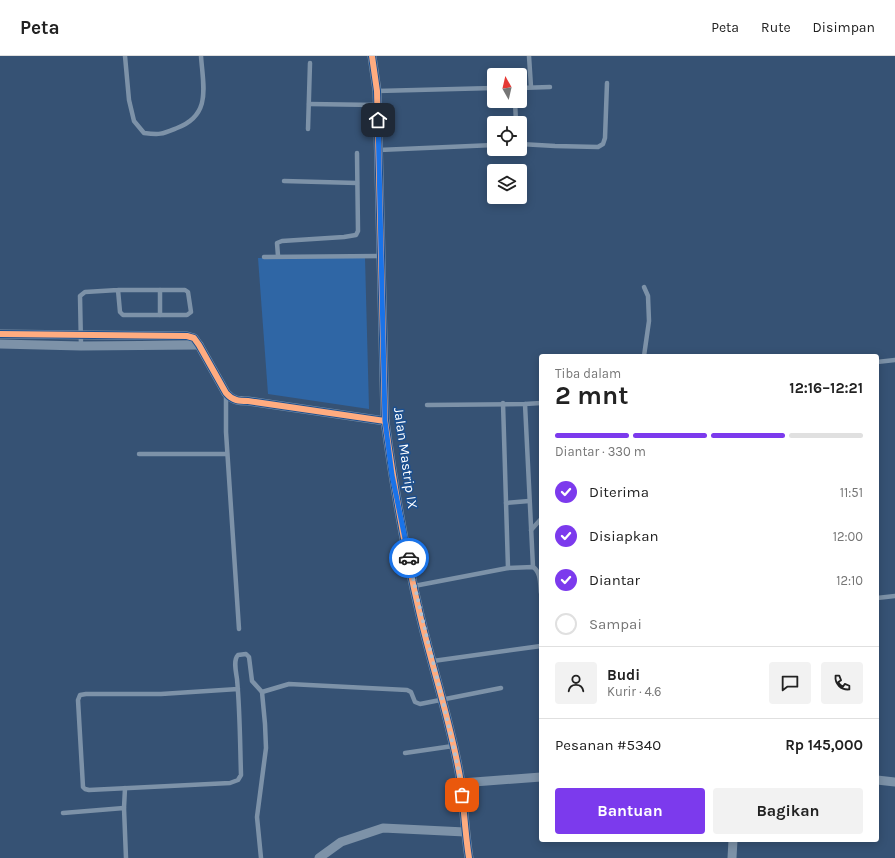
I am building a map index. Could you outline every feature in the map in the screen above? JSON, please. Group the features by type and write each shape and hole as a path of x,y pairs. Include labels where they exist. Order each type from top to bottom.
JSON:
{"street":[{"name":"Jalan Mastrip IX","path":"372,56 377,91 385,421 392,475 414,586 461,783 465,832 469,858"},
{"path":"0,334 187,336 194,338 226,393 230,398 236,401 248,401 385,421"},
{"path":"0,344 81,346 199,345"},
{"path":"461,783 539,777"},
{"path":"879,780 895,782"},
{"path":"319,858 341,842 383,828 465,832"},
{"path":"732,858 733,842"}],"lane":[{"path":"125,56 129,100 134,121 144,133 159,135 184,126 198,116 203,105 201,56"},
{"path":"529,56 531,87"},
{"path":"308,129 310,63"},
{"path":"527,144 598,146 603,144 606,138 607,83"},
{"path":"527,87 550,87"},
{"path":"377,91 487,88"},
{"path":"308,104 377,104"},
{"path":"379,150 487,145"},
{"path":"278,256 277,243 282,241 356,235 358,231 357,153"},
{"path":"284,181 357,183"},
{"path":"264,257 381,256"},
{"path":"644,287 648,296 649,309 649,321 644,354"},
{"path":"81,346 80,296 82,293 118,290 187,291 191,312 188,315 123,315 121,314 118,290"},
{"path":"160,290 160,316"},
{"path":"879,362 895,360"},
{"path":"226,393 228,454 239,629"},
{"path":"427,405 539,403"},
{"path":"503,404 508,568"},
{"path":"525,404 533,567 536,569 539,576"},
{"path":"139,454 228,454"},
{"path":"506,503 529,501"},
{"path":"531,530 539,521"},
{"path":"414,586 425,582 508,568 533,567"},
{"path":"879,598 895,596"},
{"path":"433,661 539,646"},
{"path":"238,689 161,694 80,696 78,700 83,786 85,789 89,790 230,783 238,780 241,775 238,689 236,659 238,655 246,654 249,657 252,681 262,692 265,724 266,748 257,817 261,858"},
{"path":"262,692 289,684 407,690 411,692 415,702 420,704 501,688"},
{"path":"405,754 453,746"},
{"path":"125,788 124,808 126,858"},
{"path":"63,813 124,808"}],"shaded area":[{"path":"258,258 365,258 369,409 268,394"}],"cycle path":[{"path":"372,56 377,91 385,421 409,567 425,636 448,720 457,762 461,783 469,858"},
{"path":"0,334 187,336 194,338 226,393 234,399 239,401 248,401 385,421"}],"way so far":[{"path":"409,558 421,616 453,746 462,795"}],"route":[{"path":"378,120 385,421 392,475 409,558"}]}
